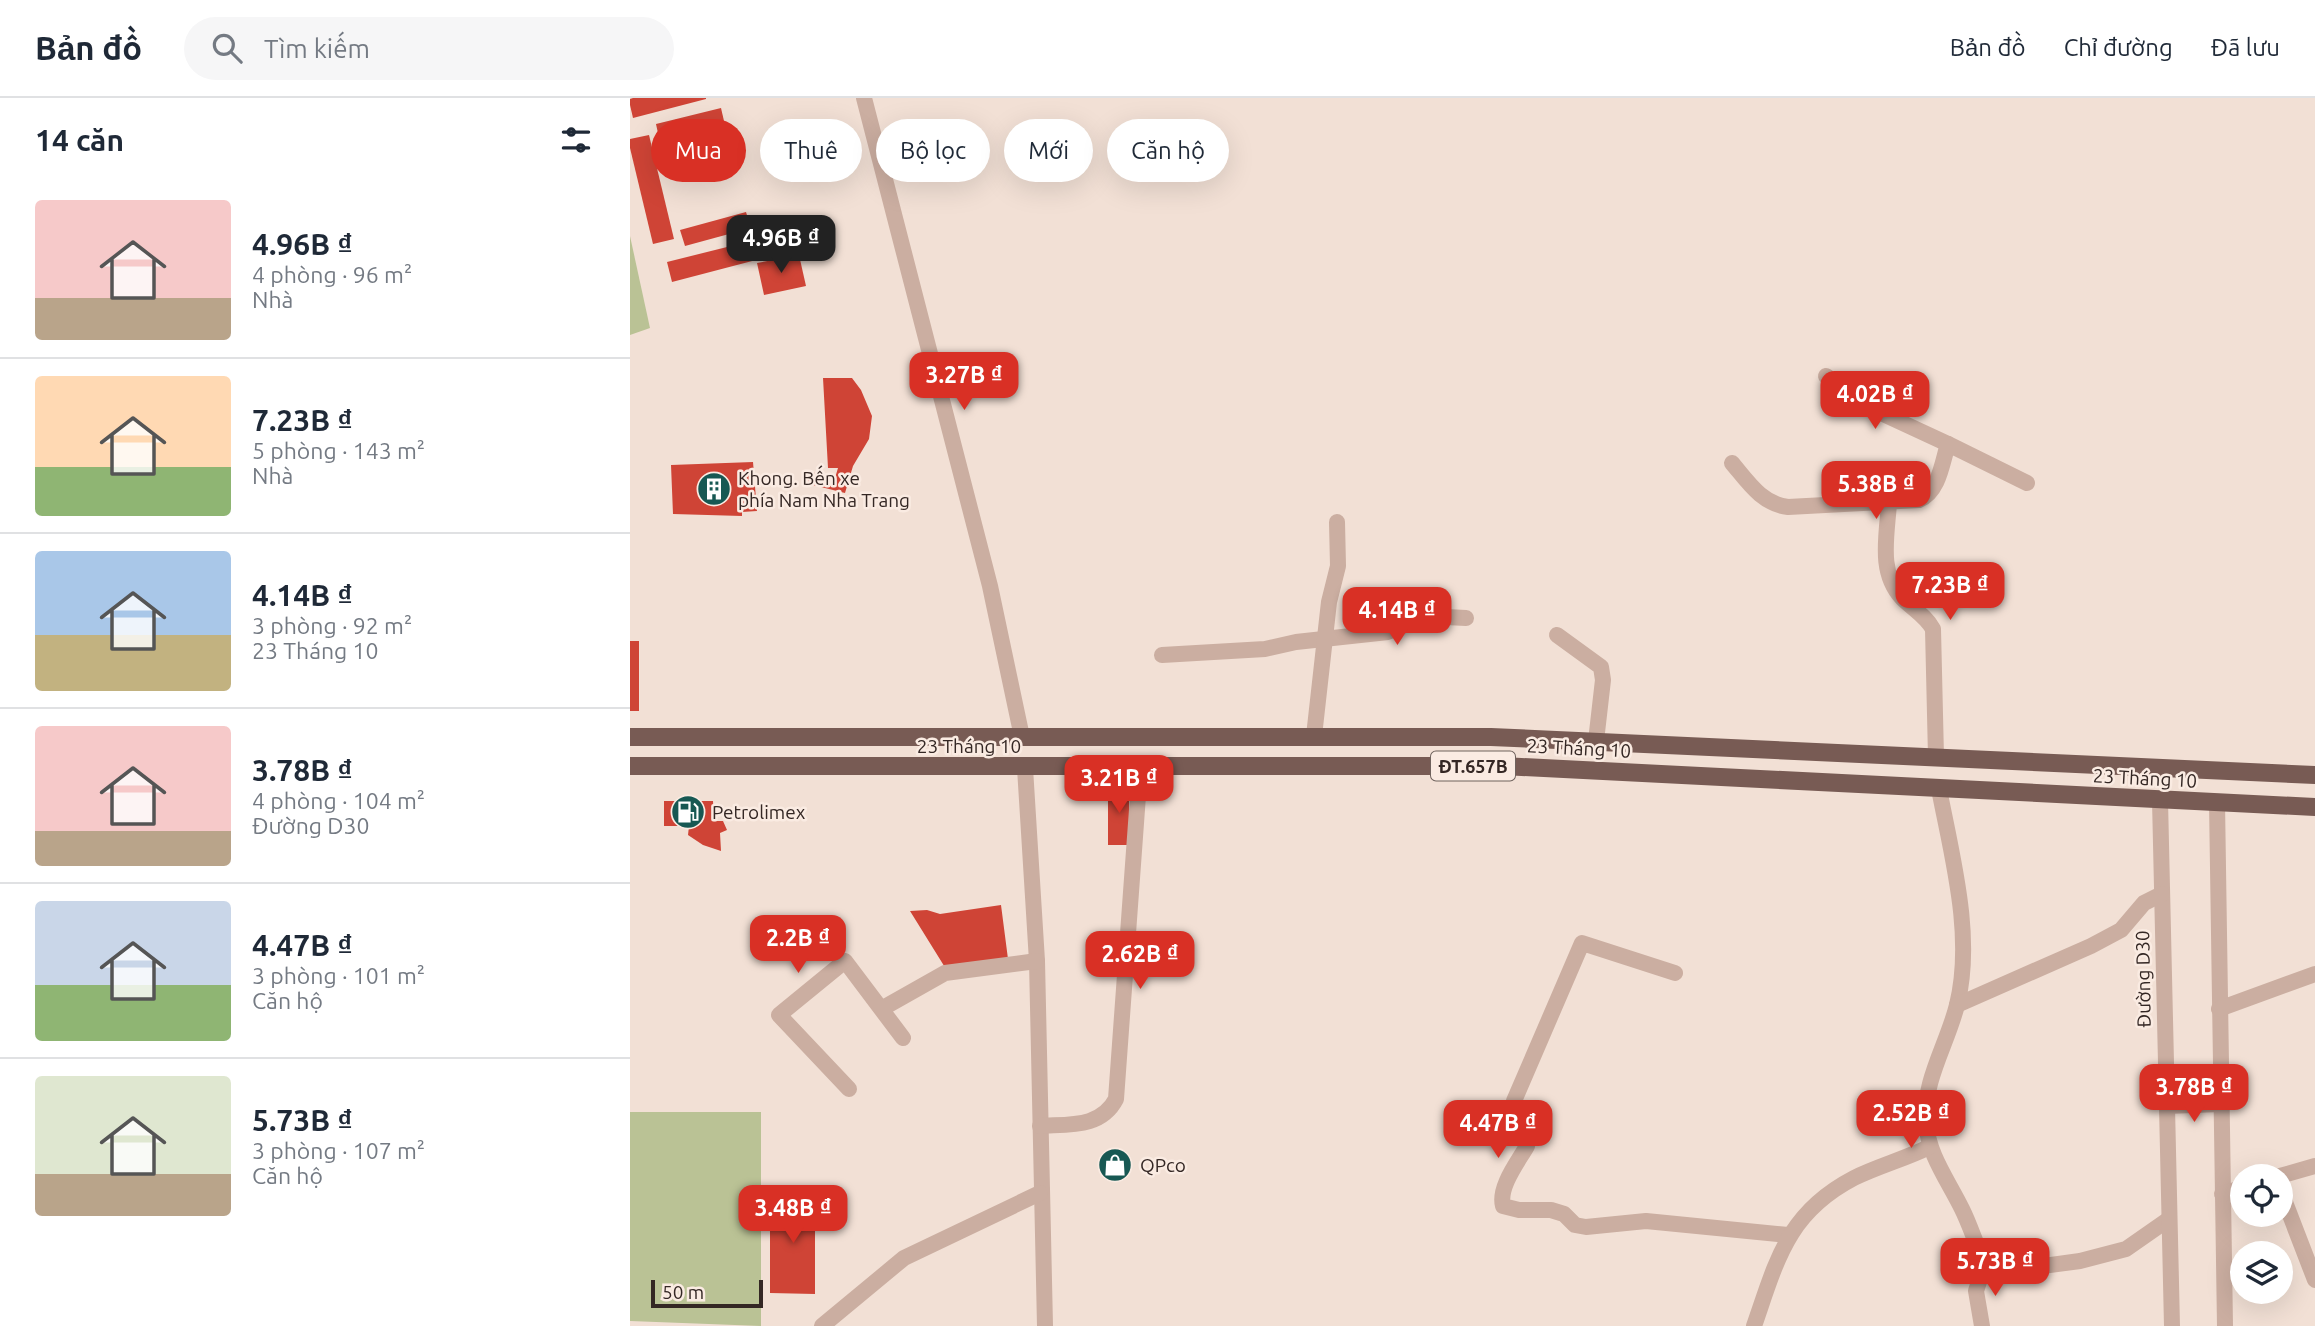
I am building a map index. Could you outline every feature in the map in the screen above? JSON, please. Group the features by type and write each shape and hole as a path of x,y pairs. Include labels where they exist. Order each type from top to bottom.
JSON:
{"main road":[{"name":"23 Tháng 10","path":"630,737 1491,737 2315,775"},
{"path":"723,737 723,766"},
{"path":"1022,737 1026,768"},
{"path":"1936,758 1939,789"},
{"name":"23 Tháng 10","path":"630,766 1537,766 2315,807"},
{"path":"2160,768 2160,800"},
{"path":"2217,771 2217,802"}],"street":[{"path":"864,98 990,586 1022,737"},
{"path":"1826,376 1866,406 2026,483"},
{"path":"1732,463 1773,505 1889,503 1927,497 1934,488 1948,444"},
{"path":"1889,503 1886,573 1894,589 1928,620 1933,629 1936,758"},
{"path":"1314,736 1324,638 1338,566 1337,522"},
{"path":"1162,656 1265,649 1324,638 1388,632 1426,616 1466,618"},
{"path":"1557,635 1601,667 1603,680 1596,741"},
{"path":"1026,768 1037,961 1045,1326"},
{"path":"1040,1126 1097,1120 1110,1110 1116,1099 1140,768"},
{"path":"1939,789 1962,926 1957,1005 1929,1087 1925,1119 1929,1147 1963,1211 1985,1263 1976,1291 1982,1326"},
{"name":"Đường D30","path":"2160,800 2172,1326"},
{"path":"2217,802 2225,1326"},
{"path":"1957,1005 2121,930 2144,903 2162,894"},
{"path":"1675,973 1583,943 1514,1101 1515,1122 1527,1146 1507,1183 1503,1206 1520,1210 1550,1210 1564,1214 1575,1224 1586,1227 1646,1221 1788,1235"},
{"path":"849,1089 779,1015 845,961 903,1038"},
{"path":"883,1008 945,973 1037,961"},
{"path":"2219,1009 2315,974"},
{"path":"2167,1106 2220,1104"},
{"path":"1754,1326 1788,1235 1805,1213 1825,1195 1855,1177 1929,1147"},
{"path":"2293,1172 2315,1166"},
{"path":"822,1326 904,1258 1040,1192"},
{"path":"2222,1194 2230,1192"},
{"path":"1985,1263 2013,1270 2080,1261 2126,1250 2169,1219"},
{"path":"2293,1223 2315,1280"}],"green space":[{"path":"630,236 650,328 630,335"},
{"path":"630,1112 761,1112 761,1326 630,1321"}],"building":[{"path":"630,99 706,99 633,118"},
{"path":"721,108 724,119 676,119"},
{"path":"649,135 651,182 660,182 674,239 653,244 630,139"},
{"path":"746,212 751,228 685,246 680,230"},
{"path":"751,241 756,260 672,282 667,262"},
{"path":"799,255 806,286 764,295 757,263"},
{"path":"823,378 852,378 861,390 872,416 869,439 853,466 845,493 805,483 808,471 835,478 838,468 828,468"},
{"name":"Khong. Bến xe phía Nam Nha Trang","path":"753,462 757,511 742,512 742,516 673,514 671,465"},
{"path":"630,641 639,641 639,711 630,711"},
{"path":"1108,785 1129,785 1129,845 1108,845"},
{"path":"664,801 713,801 714,821 723,821 727,830 720,833 721,851 703,845 688,835 689,826 664,826"},
{"path":"1001,905 1008,959 946,969 910,911 927,910 940,914"},
{"path":"815,1195 815,1294 770,1293 770,1197"}],"place":[{"name":"Khong. Bến xe phía Nam Nha Trang","path":"714,489"},
{"name":"Petrolimex","path":"688,812"},
{"name":"QPco","path":"1115,1165"}]}
